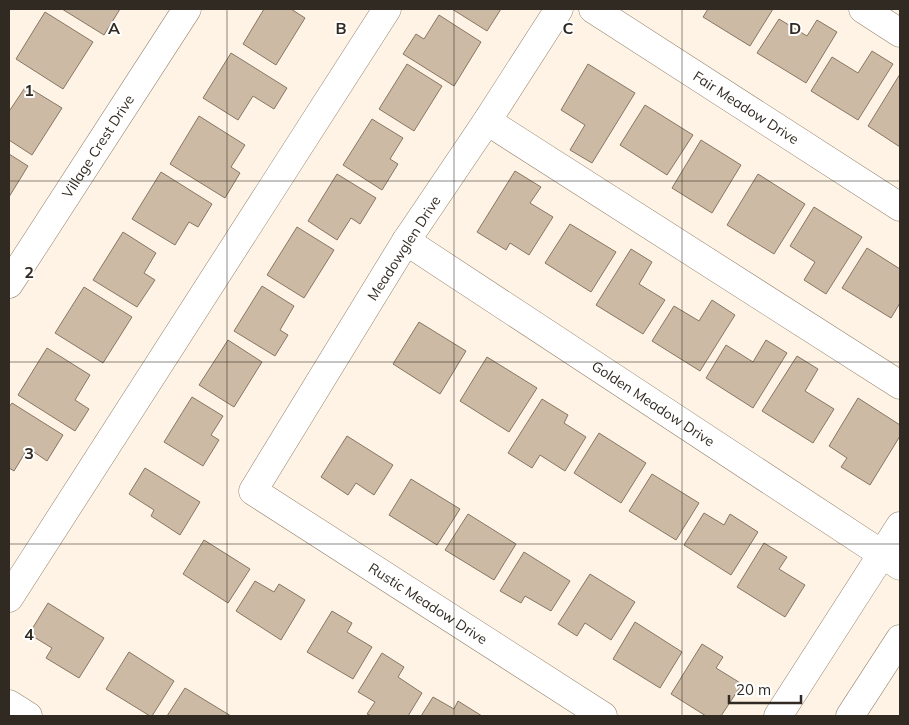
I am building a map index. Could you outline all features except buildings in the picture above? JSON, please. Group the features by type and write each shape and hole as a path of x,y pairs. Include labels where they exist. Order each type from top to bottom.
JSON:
{"street":[{"name":"Village Crest Drive","path":"9,284 187,9"},
{"path":"9,598 387,9"},
{"name":"Meadowglen Drive","path":"253,491 406,242 559,9"},
{"name":"Fair Meadow Drive","path":"593,9 900,207"},
{"path":"863,9 900,33"},
{"path":"487,121 900,385"},
{"name":"Golden Meadow Drive","path":"406,242 891,561"},
{"name":"Rustic Meadow Drive","path":"253,491 603,716"},
{"path":"778,716 891,561 900,526"},
{"path":"850,716 900,638"},
{"path":"9,704 28,716"}]}
